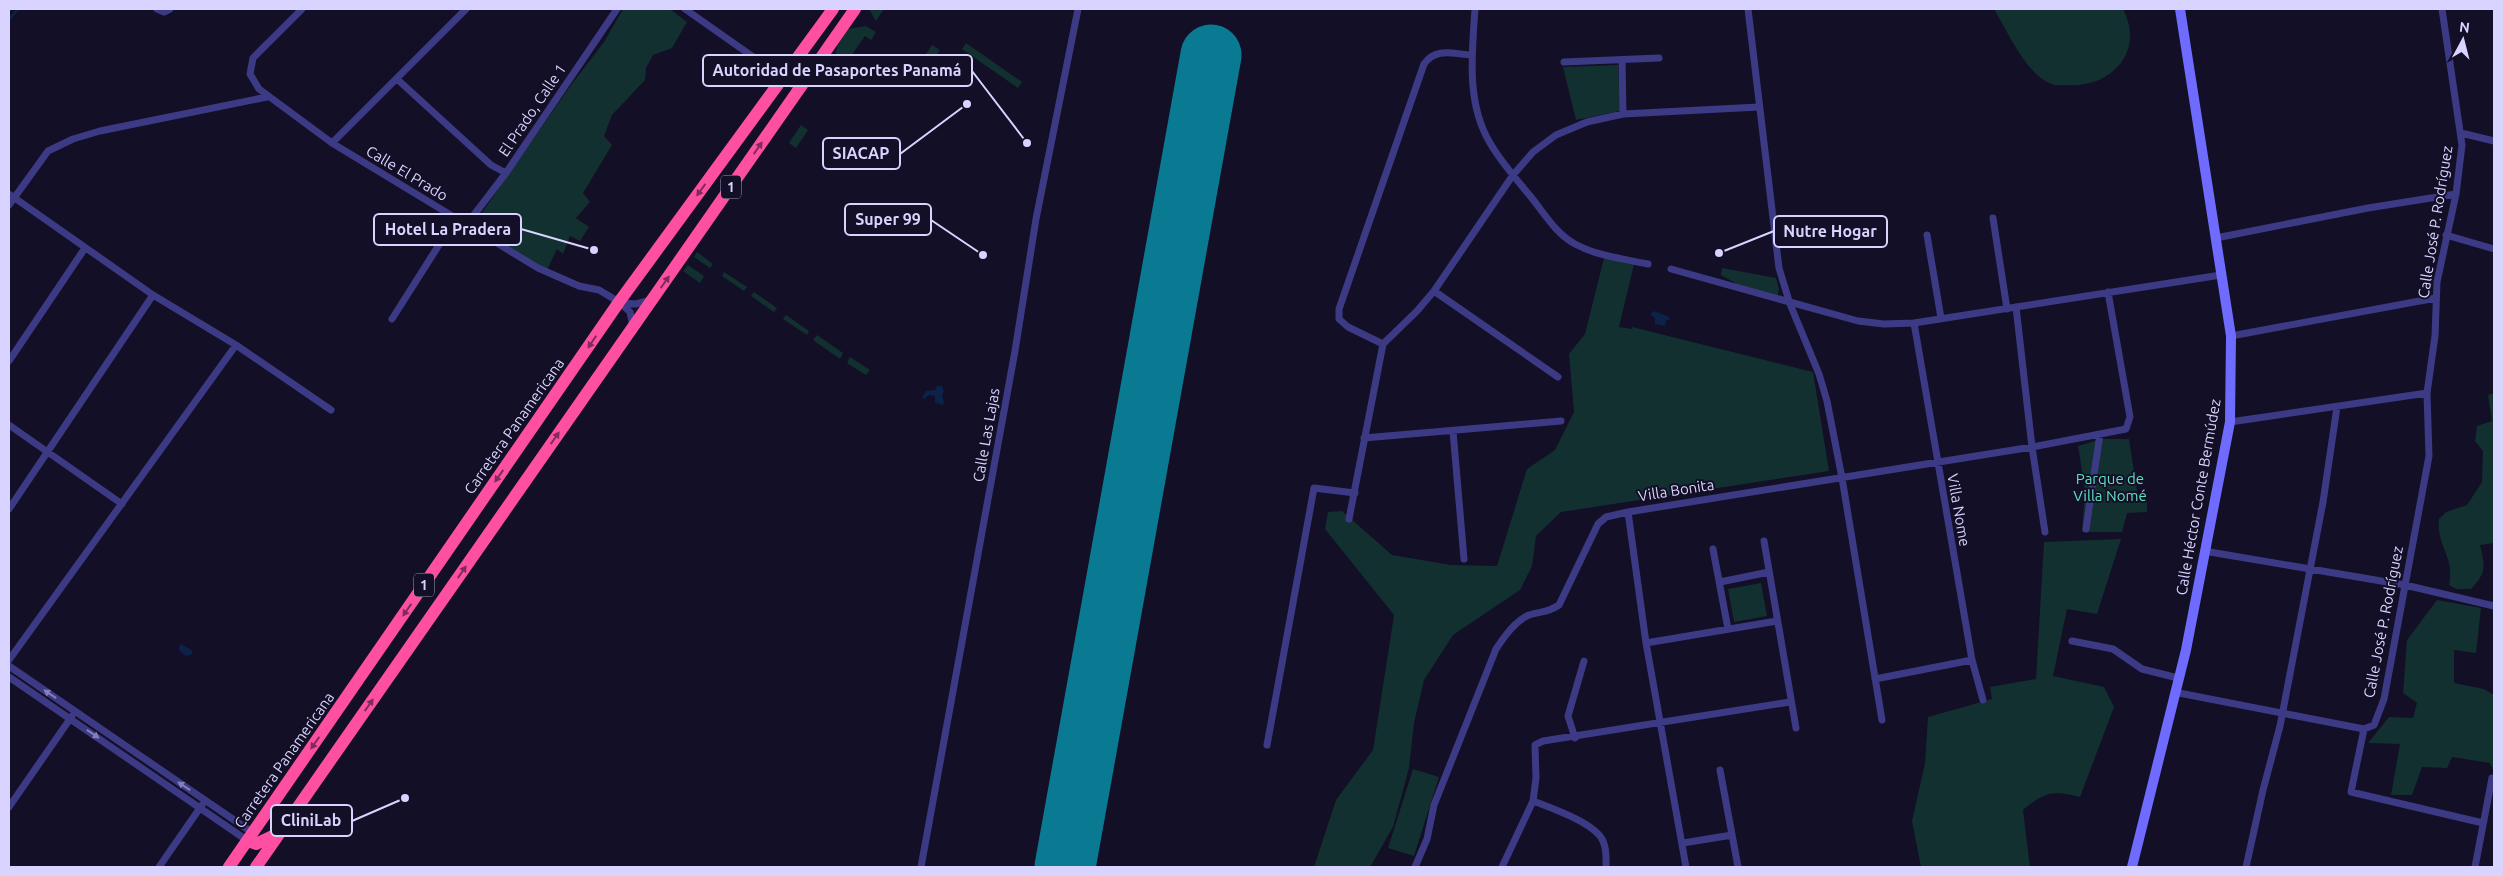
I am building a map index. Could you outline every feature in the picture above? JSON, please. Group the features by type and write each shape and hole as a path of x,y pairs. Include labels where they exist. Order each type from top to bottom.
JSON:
{"highway":[{"name":"Carretera Panamericana","path":"229,867 253,839 619,302 833,9"},
{"name":"1","path":"799,89 798,77 802,64 841,9"},
{"name":"1","path":"255,867 855,9"},
{"path":"255,867 253,839 280,832"}],"street":[{"path":"157,9 164,12 170,9"},
{"name":"Calle El Prado","path":"302,9 253,58 250,67 253,81 267,97 332,144 538,268 579,286 599,290 619,302"},
{"path":"332,144 466,9"},
{"name":"El Prado, Calle 1","path":"467,224 506,172 617,9"},
{"path":"685,9 799,89"},
{"name":"Calle Las Lajas","path":"921,867 1015,352 1036,219 1078,9"},
{"path":"1475,9 1472,55 1474,93 1479,118 1489,142 1556,229 1574,244 1597,252 1648,264"},
{"path":"1748,9 1779,268 1790,304 1819,374 1842,478 1882,720"},
{"name":"Calle Héctor Conte Bermúdez","path":"2132,867 2156,777 2200,584 2204,551 2230,422 2232,336 2180,9"},
{"name":"Calle José P. Rodríguez","path":"2364,729 2374,724 2384,699 2429,456 2427,393 2435,336 2436,282 2456,194 2462,145 2442,9"},
{"path":"1384,344 1348,326 1339,319 1339,309 1424,64 1430,55 1440,53 1472,55"},
{"path":"1564,62 1659,58"},
{"path":"1622,60 1623,114"},
{"path":"397,79 491,165 506,172"},
{"path":"9,205 11,196 48,151 73,139 100,131 267,97"},
{"path":"1349,519 1384,344 1434,291 1513,175 1533,152 1556,135 1587,122 1623,114 1759,107"},
{"path":"2461,132 2494,141"},
{"path":"2216,238 2368,208 2456,194"},
{"path":"11,196 153,295 236,345 331,410"},
{"path":"392,319 456,218"},
{"path":"1993,218 2007,308"},
{"path":"1927,235 1941,318"},
{"path":"2446,235 2494,249"},
{"path":"9,361 86,248"},
{"path":"1671,269 1790,304 1858,321 1884,324 1914,322 2221,275"},
{"path":"1434,291 1558,377"},
{"name":"Villa Bonita","path":"1686,867 1646,643 1628,512 1937,463 2122,431 2128,426 2130,417 2108,292"},
{"path":"9,509 153,295"},
{"path":"2232,336 2436,298"},
{"path":"619,302 636,304 652,300"},
{"path":"619,302 630,312 633,328"},
{"path":"2016,307 2032,447 2045,532"},
{"name":"Villa Nome","path":"1914,322 1972,660 1984,700"},
{"path":"9,660 236,345"},
{"path":"2230,422 2427,393"},
{"path":"2246,867 2282,713 2323,502 2337,407"},
{"path":"1364,438 1561,421"},
{"path":"9,425 122,504"},
{"path":"1453,431 1464,559"},
{"path":"2086,529 2100,434"},
{"path":"1267,745 1314,488 1355,493"},
{"path":"1415,867 1427,839 1434,805 1496,649 1503,638 1523,618 1532,614 1548,612 1559,605 1598,524 1606,517 1628,512"},
{"path":"1764,541 1790,702 1796,728"},
{"path":"1713,549 1728,630"},
{"path":"2204,551 2405,585 2494,606"},
{"path":"1720,582 1769,572"},
{"path":"1646,643 1777,621"},
{"path":"2072,641 2113,649 2142,670 2178,678"},
{"path":"1875,679 1972,660"},
{"path":"1575,738 1568,716 1584,661"},
{"path":"9,666 205,800 253,839"},
{"path":"9,677 200,807 253,839"},
{"path":"2174,692 2364,729 2350,792 2483,823"},
{"path":"1502,867 1533,801 1536,778 1535,745 1659,722 1790,702"},
{"path":"9,807 76,712"},
{"path":"1720,770 1738,867"},
{"path":"2475,867 2492,778"},
{"path":"159,867 205,800"},
{"path":"1533,801 1592,829 1602,838 1607,850 1606,867"},
{"path":"1683,842 1732,835"}],"green space":[{"path":"623,9 670,9 687,22 672,48 653,55 646,68 645,80 612,115 604,136 612,145 583,193 590,202 576,218 589,227 580,241 570,236 563,254 557,249 547,270 472,227 571,85 604,42"},
{"path":"869,9 884,9 876,21"},
{"path":"1994,9 2123,9 2129,24 2130,39 2127,52 2120,64 2098,80 2083,84 2054,85 2034,72 2026,62"},
{"path":"866,26 876,32 871,40 865,36 847,62 853,67 847,75 835,60 837,46 848,29"},
{"path":"966,43 1022,82 1018,88 962,49"},
{"path":"932,45 940,50 932,62 924,57"},
{"path":"1618,65 1620,111 1576,120 1563,67"},
{"path":"801,125 808,130 796,148 789,143"},
{"path":"697,252 713,264 710,268 694,257"},
{"path":"1604,258 1634,264 1619,327 1632,329 1632,327 1813,372 1829,471 1561,512 1536,536 1532,566 1520,590 1453,635 1424,680 1414,723 1409,768 1393,827 1370,867 1314,867 1336,800 1373,750 1394,615 1325,529 1328,512 1342,511 1392,555 1451,565 1497,566 1527,469 1555,450 1574,412 1569,354 1585,334"},
{"path":"688,265 704,276 700,283 683,271"},
{"path":"1722,268 1776,278 1779,289 1777,299 1737,284 1721,275"},
{"path":"724,272 747,287 744,291 722,276"},
{"path":"754,292 777,308 774,312 751,296"},
{"path":"786,315 809,331 807,335 783,319"},
{"path":"817,335 843,353 840,359 813,340"},
{"path":"850,357 870,370 866,375 847,363"},
{"path":"2494,393 2494,543 2480,545 2484,564 2480,578 2476,583 2471,589 2456,589 2449,585 2450,566 2440,537 2439,519 2446,512 2467,505 2482,482 2483,451 2475,441 2477,426 2492,421 2488,395"},
{"name":"Parque de Villa Nomé","path":"2102,439 2129,439 2138,497 2147,503 2147,512 2127,513 2122,532 2082,532 2085,490 2078,446"},
{"path":"2121,539 2097,614 2067,609 2053,676 2104,687 2114,707 2080,797 2055,793 2049,794 2037,799 2023,810 2030,867 1921,867 1912,821 1925,763 1928,717 1992,699 1990,687 2036,679 2044,542"},
{"path":"1761,583 1767,616 1734,622 1728,589"},
{"path":"2437,600 2481,608 2476,653 2454,650 2454,683 2484,689 2494,695 2494,772 2490,763 2452,757 2447,768 2422,767 2412,795 2391,795 2400,744 2368,743 2389,717 2413,718 2417,703 2403,693 2407,640"},
{"path":"1413,769 1439,777 1414,856 1388,848"}],"water":[{"path":"1654,311 1669,317 1670,320 1666,320 1665,326 1655,324 1655,318 1650,314"},
{"path":"937,386 942,386 944,392 942,394 944,403 942,405 935,402 935,396 929,395 924,399 922,397 926,391 935,390"},
{"path":"180,644 192,650 192,654 186,656 179,650"}],"waterway":[{"path":"9,20 18,9"}],"runway":[{"path":"1065,867 1211,55"}],"place":[{"name":"SIACAP","path":"967,104"},
{"name":"Autoridad de Pasaportes Panamá","path":"1027,143"},
{"name":"Hotel La Pradera","path":"594,250"},
{"name":"Nutre Hogar","path":"1719,253"},
{"name":"Super 99","path":"983,255"},
{"name":"CliniLab","path":"405,798"}]}
